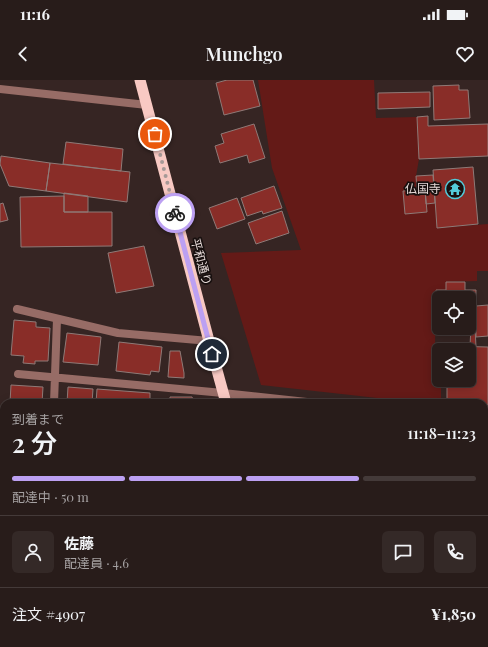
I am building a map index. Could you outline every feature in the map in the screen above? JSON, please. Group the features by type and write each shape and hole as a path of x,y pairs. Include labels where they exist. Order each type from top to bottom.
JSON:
{"highway":[{"name":"平和通り","path":"140,80 225,398"}],"street":[{"path":"0,89 147,105"},
{"path":"17,309 118,333 209,341"},
{"path":"54,399 57,319"},
{"path":"18,374 243,399"}],"shaded area":[{"path":"258,80 374,80 376,118 417,117 419,159 416,176 417,190 403,191 405,214 427,212 426,204 435,203 437,228 488,224 488,271 477,271 477,281 447,282 446,290 432,291 432,335 435,335 435,343 432,343 432,387 441,387 441,399 386,399 261,385 221,253 301,250 272,168"}],"building":[{"path":"227,80 253,80 260,106 224,115 216,83"},
{"path":"459,85 459,90 468,90 470,118 434,120 433,86"},
{"path":"430,92 430,107 378,109 378,93"},
{"path":"428,116 428,126 488,124 488,156 419,159 417,117"},
{"path":"254,124 265,158 249,163 247,155 220,163 215,146 224,143 221,134"},
{"path":"66,142 123,149 121,171 63,164"},
{"path":"1,156 50,163 46,191 9,186 0,164"},
{"path":"50,163 130,172 127,202 46,191"},
{"name":"仏国寺","path":"473,167 478,224 437,228 433,170"},
{"path":"433,175 435,203 426,204 425,189 417,190 416,176"},
{"path":"274,186 282,208 263,214 262,211 247,216 241,198"},
{"path":"425,189 427,212 405,214 403,191"},
{"path":"64,193 88,196 88,212 64,212"},
{"path":"64,196 64,212 112,212 112,246 21,247 20,197"},
{"path":"237,198 245,219 217,229 209,208"},
{"path":"3,203 8,220 0,222 0,204"},
{"path":"282,211 289,233 256,244 248,223"},
{"path":"144,246 154,286 116,293 108,253"},
{"path":"446,282 465,282 465,290 476,290 436,291 446,290"},
{"path":"488,305 488,336 476,337 476,306"},
{"path":"14,320 36,322 36,327 50,328 48,361 35,361 35,364 23,363 24,356 11,355"},
{"path":"67,333 101,337 98,365 63,362"},
{"path":"471,335 475,335 476,343 470,343"},
{"path":"119,342 162,347 159,372 151,371 150,375 116,371"},
{"path":"476,347 488,347 488,399 447,399 447,387 476,387"},
{"path":"170,351 180,351 184,378 168,377"},
{"path":"11,385 43,387 42,399 10,399"},
{"path":"68,387 93,389 92,399 67,399"},
{"path":"97,389 150,393 150,399 96,399"},
{"path":"170,397 192,397 193,399 170,399"}],"way so far":[{"path":"155,134 175,213"}],"place":[{"name":"仏国寺","path":"455,189"}],"route":[{"path":"175,213 212,354"}]}
